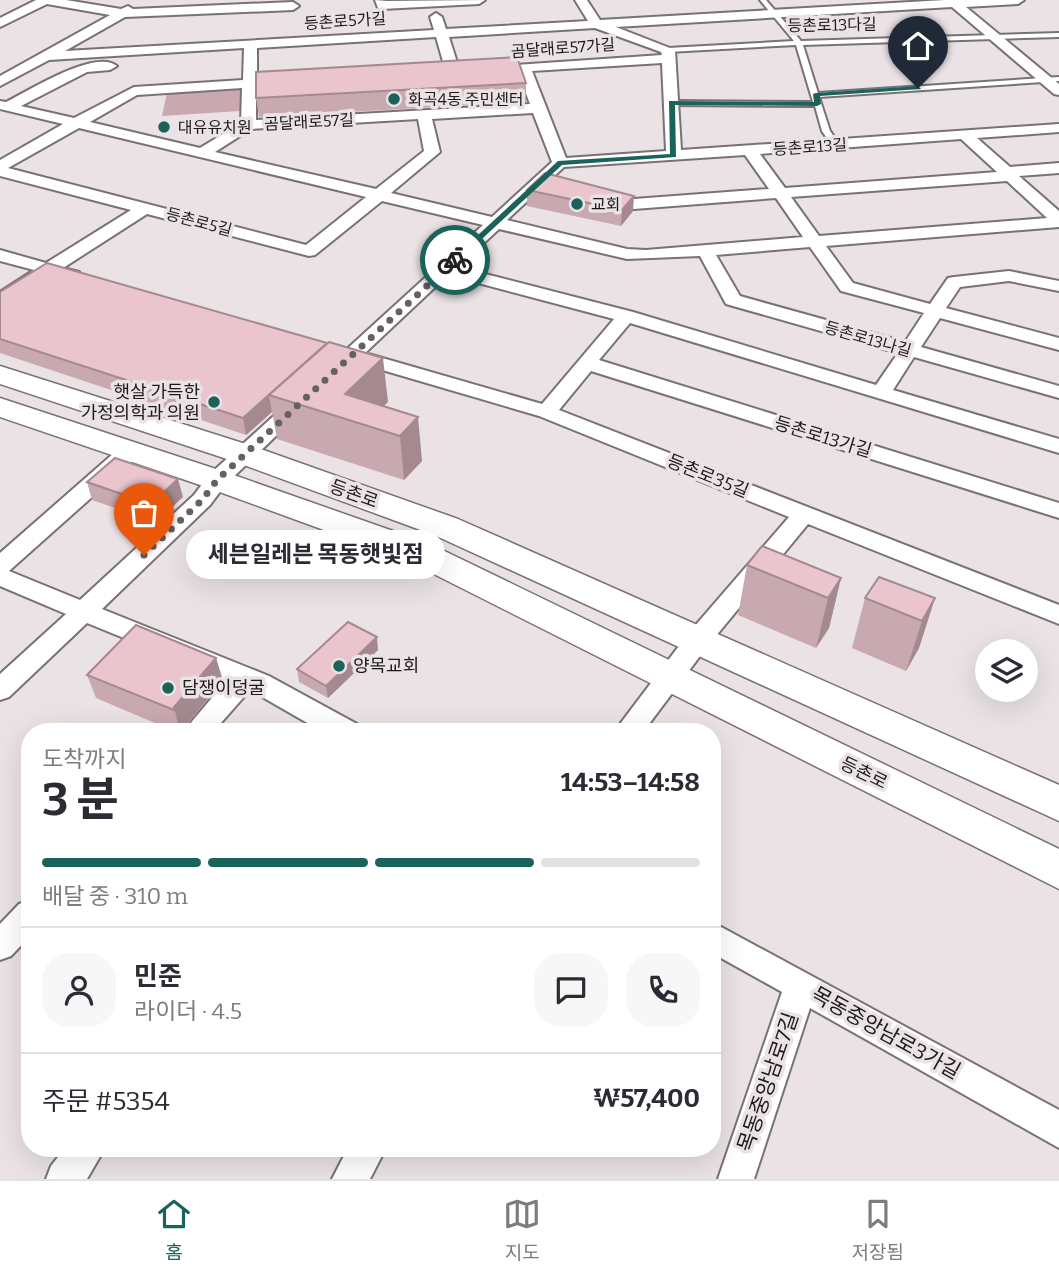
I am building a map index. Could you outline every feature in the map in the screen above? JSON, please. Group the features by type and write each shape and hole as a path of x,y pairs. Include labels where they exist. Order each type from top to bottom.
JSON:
{"main road":[{"name":"등촌로","path":"0,375 244,454 446,527 1059,804"},
{"name":"등촌로","path":"0,407 217,480 418,552 1059,870"}],"street":[{"path":"0,23 45,0 122,13 183,29 235,27 293,19"},
{"path":"0,82 145,0"},
{"path":"381,0 382,5 480,0"},
{"path":"581,0 596,24"},
{"name":"등촌로13다길","path":"596,24 1018,0"},
{"path":"953,2 997,39 1052,79 1059,91"},
{"path":"432,3 441,32"},
{"name":"등촌로5가길","path":"45,56 183,29 235,27 251,51 293,19 441,32 596,24"},
{"name":"등촌로13다길","path":"596,24 669,54"},
{"name":"곰달래로57가길","path":"441,32 458,71 524,69 669,54"},
{"path":"4,106 84,68 251,51 248,125"},
{"path":"669,54 674,156"},
{"path":"0,690 202,500 217,480 244,454 496,222 548,182 560,163 524,69"},
{"path":"0,168 134,91 303,80"},
{"path":"4,106 627,254 1059,221 1051,206 1008,174 965,135"},
{"name":"곰달래로57길","path":"202,153 248,125 538,108"},
{"path":"382,195 432,152 424,115"},
{"name":"등촌로13길","path":"560,163 1059,128"},
{"path":"750,151 846,287 1059,344"},
{"name":"등촌로5길","path":"0,168 309,251 382,195"},
{"path":"581,190 635,204 1059,168"},
{"path":"0,300 145,208"},
{"name":"등촌로13나길","path":"705,250 733,300 1059,392"},
{"path":"0,255 89,280"},
{"path":"445,269 625,316 1059,446"},
{"path":"881,393 954,282 1009,276 1059,286"},
{"path":"546,412 625,316"},
{"name":"등촌로35길","path":"325,348 546,412 1059,615"},
{"name":"등촌로13가길","path":"587,363 1059,510"},
{"path":"0,566 130,451"},
{"path":"634,723 697,640 804,514"},
{"path":"0,578 246,677 330,723"},
{"path":"204,723 246,677"},
{"path":"0,946 21,924"},
{"name":"목동중앙남로3가길","path":"721,941 1059,1130"},
{"name":"목동중앙남로7길","path":"736,1179 801,986"},
{"path":"350,1179 363,1157"}],"lane":[{"path":"763,0 799,43 826,131 836,145"},
{"name":"등촌로13다길","path":"669,54 799,43 1059,35"},
{"path":"816,94 1052,79"},
{"path":"672,103 817,104"}],"shaded area":[{"path":"241,89 240,111 162,116 167,93"}],"building":[{"path":"517,57 526,83 256,98 256,72"},
{"path":"545,173 634,196 622,210 527,190"},
{"path":"47,263 327,343 243,418 0,339 0,292"},
{"path":"329,342 383,358 345,394 418,417 400,436 269,395"},
{"path":"115,458 178,479 151,504 87,482"},
{"path":"762,546 841,578 828,598 747,565"},
{"path":"879,577 935,598 922,621 865,598"},
{"path":"348,622 377,637 326,686 297,669"},
{"path":"136,625 216,658 174,710 87,675"}],"way so far":[{"path":"144,555 202,500 217,480 455,260"}],"place":[{"name":"화곡4동 주민센터","path":"394,99"},
{"name":"대유유치원","path":"164,127"},
{"name":"교회","path":"577,204"},
{"name":"햇살 가득한 가정의학과 의원","path":"214,402"},
{"name":"세븐일레븐 목동햇빛점","path":"144,555"},
{"name":"양목교회","path":"339,666"},
{"name":"담쟁이덩굴","path":"168,688"}],"route":[{"path":"455,260 560,163 674,156 672,103 817,104 816,94 918,88"}]}
